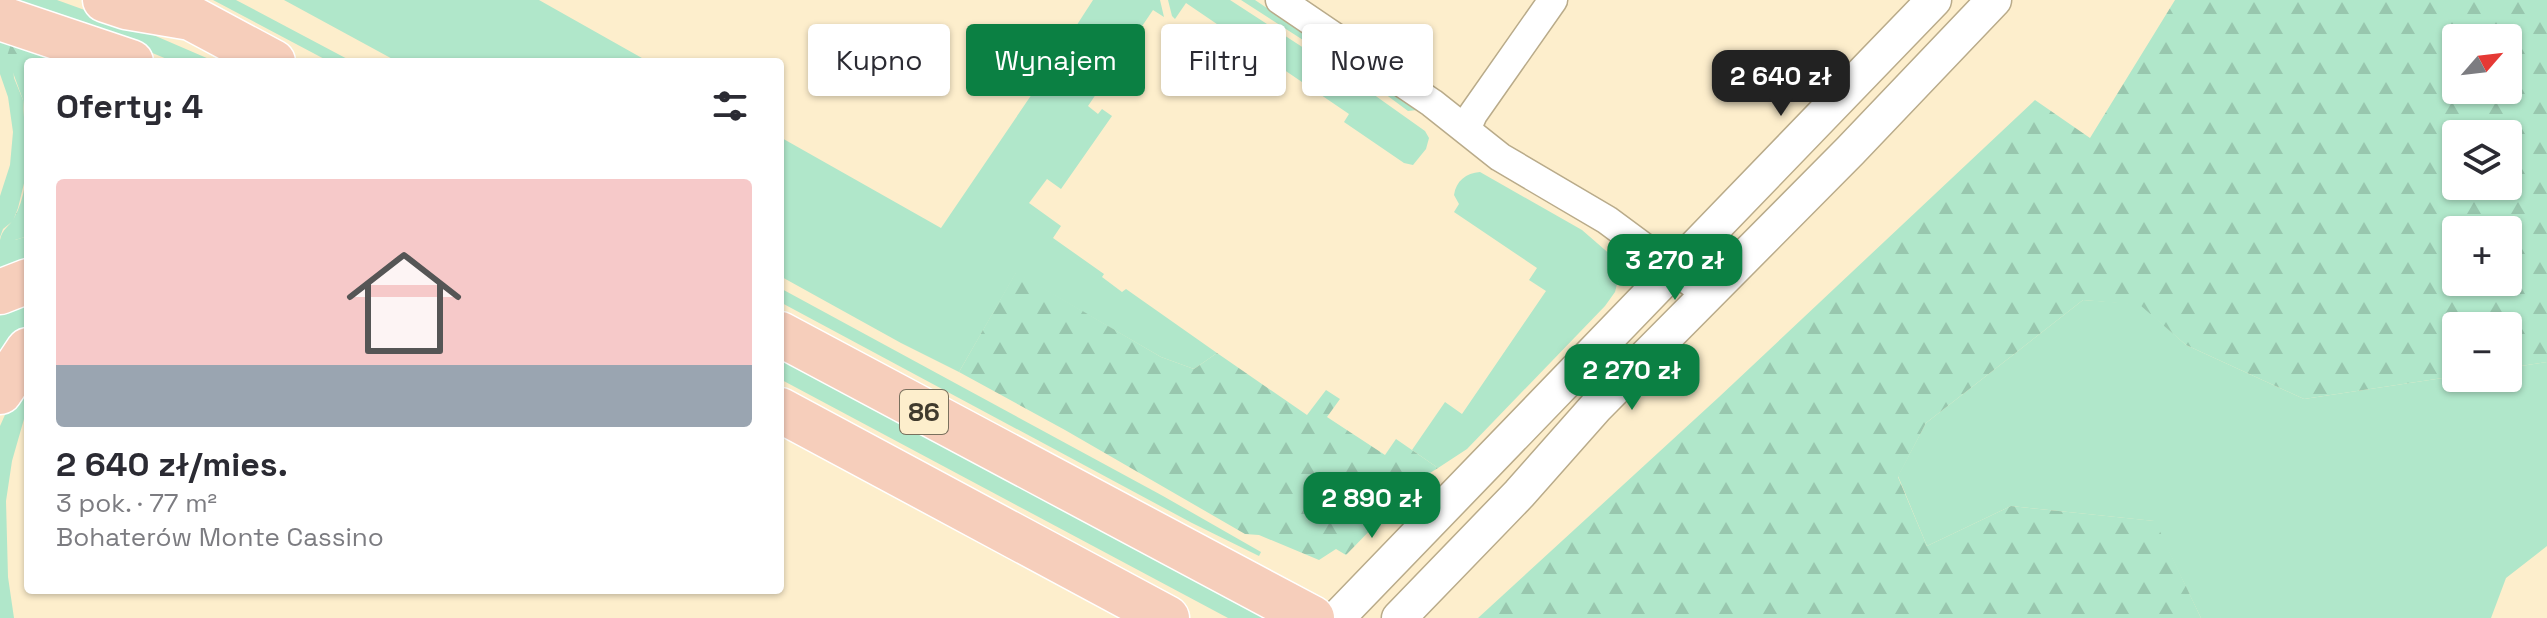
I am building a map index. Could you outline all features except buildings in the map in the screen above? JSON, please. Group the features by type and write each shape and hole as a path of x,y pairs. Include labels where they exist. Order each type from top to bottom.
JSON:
{"highway":[{"path":"105,0 126,7 178,9 266,58"},
{"path":"0,18 119,58"},
{"path":"0,292 24,283"},
{"name":"86","path":"784,336 1312,618"},
{"path":"0,392 24,356"},
{"name":"86","path":"784,412 1167,618"}],"street":[{"path":"1280,0 1432,103 1500,157 1607,220 1707,294"},
{"path":"1466,130 1473,114 1553,0"},
{"path":"1337,618 1934,0"},
{"path":"1399,618 1480,535 1596,407 1850,151 1994,0"}],"green space":[{"path":"0,0 57,0 207,58 164,58"},
{"path":"213,0 236,0 345,58 322,58"},
{"path":"284,0 539,0 642,58 391,58"},
{"path":"1093,0 1160,0 1164,17 1153,10 1144,24 1077,24"},
{"path":"1168,0 1230,0 1267,24 1217,24 1186,3 1175,19"},
{"path":"1241,0 1255,0 1302,32 1302,39 1286,29 1286,24 1278,24"},
{"path":"2175,0 2547,0 2547,362 2522,366 2522,312 2442,312 2442,378 2304,399 2186,345 2140,305 2083,300 1926,423 1898,477 1927,546 2011,506 2155,521 2201,618 1478,618 1719,397 2035,100 2090,138"},
{"path":"0,36 69,58 44,58 11,45 14,78 23,100 24,183 13,221 3,229 0,237 0,196 10,165 13,132 8,97 0,74"},
{"path":"1286,36 1302,47 1302,82 1286,71"},
{"path":"11,44 44,58 24,58 24,110 23,100 7,56"},
{"path":"1031,96 1095,96 1088,106 1098,114 1102,109 1112,116 1061,189 1047,179 1029,203 1061,226 1053,238 1104,274 1102,277 1122,292 1126,289 1217,353 1194,369 1161,357 1016,273 959,372 784,278 784,139 941,228"},
{"path":"1323,96 1376,96 1425,131 1429,138 1426,149 1413,165 1404,163 1344,122 1349,114"},
{"path":"1388,96 1396,96 1417,110 1408,111"},
{"path":"1480,172 1582,230 1612,256 1618,280 1615,292 1605,306 1467,449 1438,468 1412,450 1445,402 1462,414 1546,291 1529,280 1537,268 1454,212 1459,204 1454,195 1459,182 1470,174"},
{"path":"24,188 24,237 0,240 2,233 21,203"},
{"path":"24,237 24,265 0,274 0,240"},
{"path":"1016,272 1161,357 1194,369 1217,353 1307,415 1326,390 1340,399 1327,417 1385,455 1396,439 1438,468 1420,479 1346,555 1336,549 1319,560 1259,535 1245,534 959,372"},
{"path":"784,290 1261,552 1259,556 784,304"},
{"path":"2083,300 2140,304 2186,345 2304,399 2442,378 2442,392 2522,392 2522,366 2547,362 2547,546 2506,578 2491,618 2201,618 2154,521 2011,506 1927,546 1898,476 1926,423"},
{"path":"24,301 24,332 0,365 0,310"},
{"path":"784,359 1265,618 1228,618 784,381"},
{"path":"24,380 24,419 12,461 6,501 8,577 14,618 0,618 0,426"}]}
